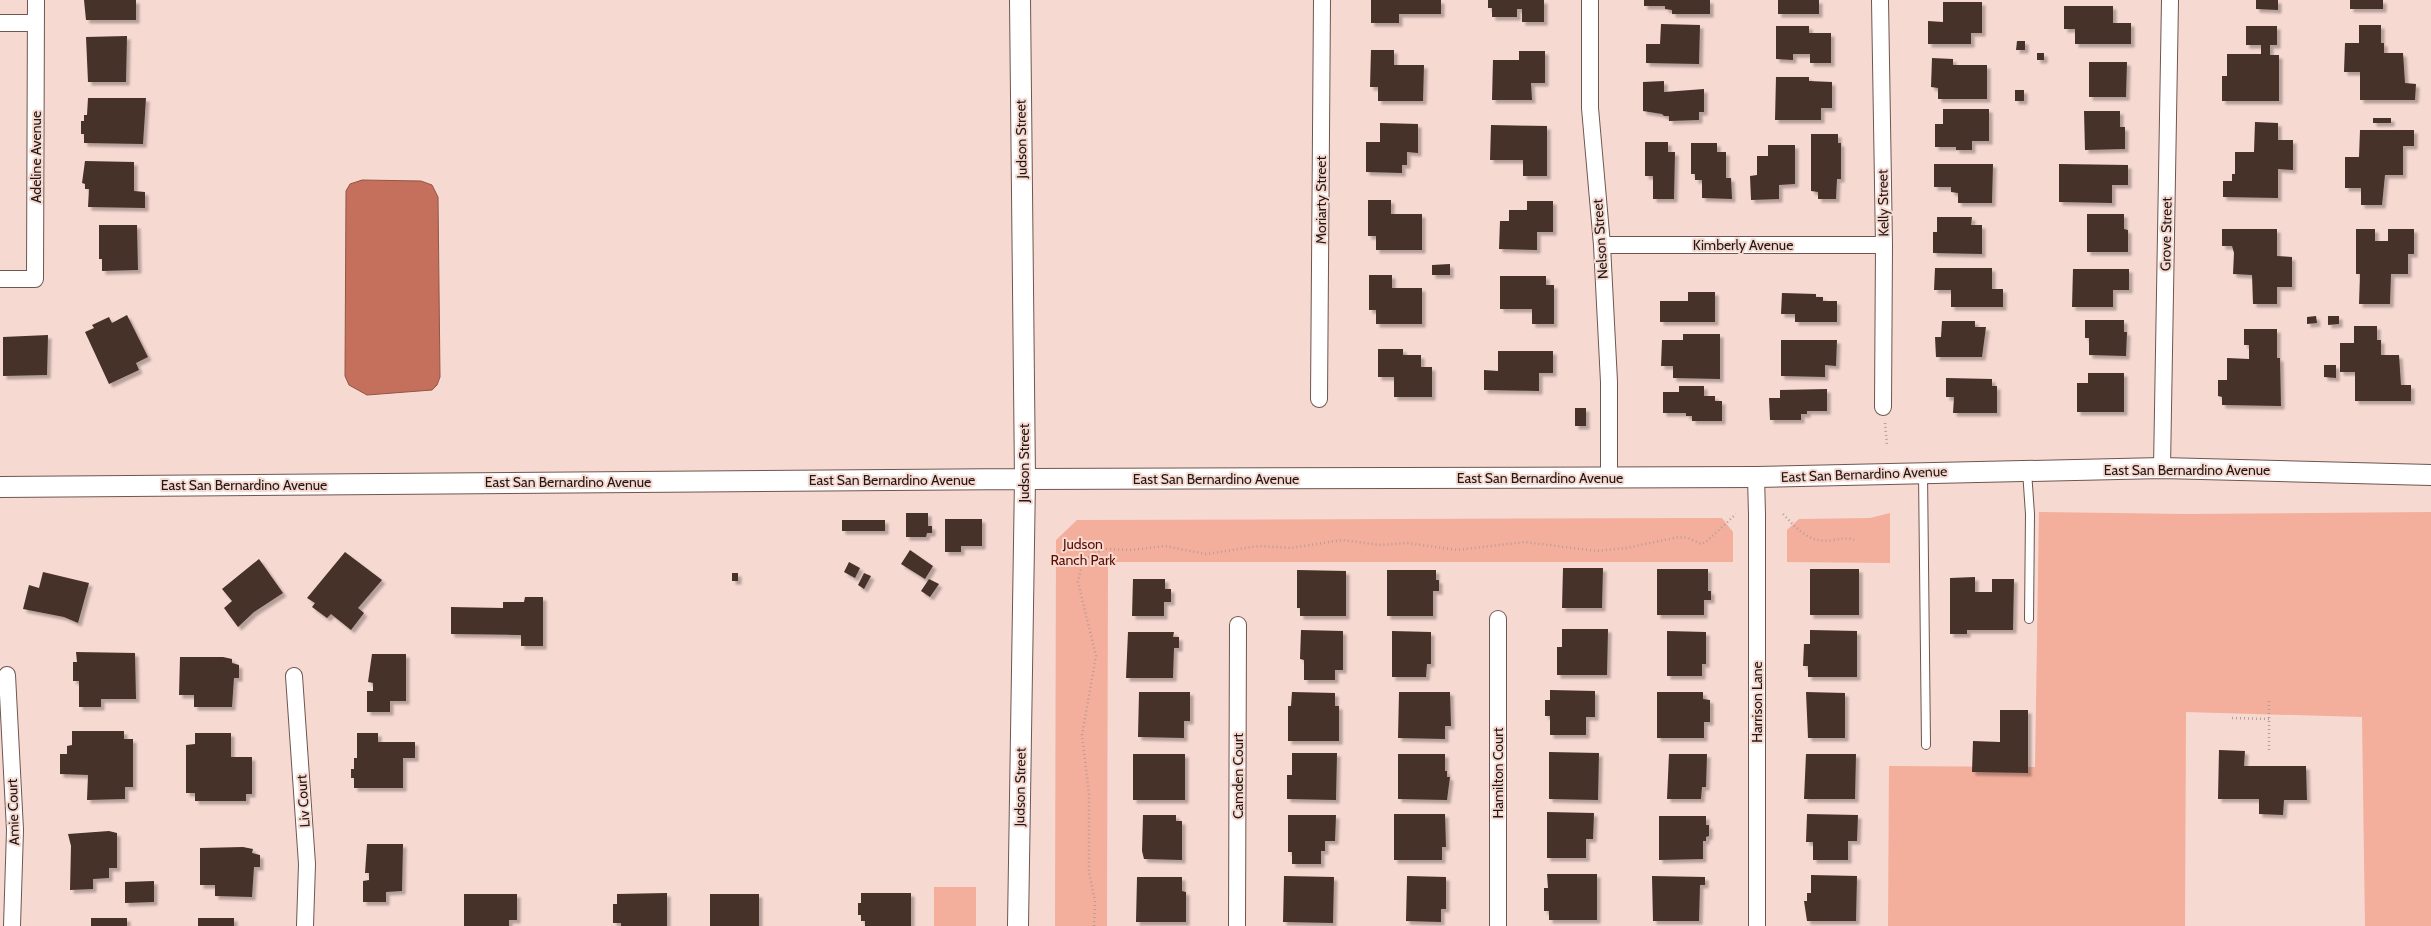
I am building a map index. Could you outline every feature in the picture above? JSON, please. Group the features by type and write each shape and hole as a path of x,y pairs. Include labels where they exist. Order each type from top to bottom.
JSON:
{"street":[{"name":"Adeline Avenue","path":"0,279 35,279 36,0"},
{"name":"Judson Street","path":"1018,926 1024,479 1020,0"},
{"name":"Moriarty Street","path":"1319,399 1322,0"},
{"name":"Nelson Street","path":"1590,0 1590,108 1602,245 1609,382 1609,478"},
{"name":"Kelly Street","path":"1880,0 1884,245 1883,407"},
{"name":"Grove Street","path":"2162,468 2170,0"},
{"path":"0,23 36,23"},
{"name":"Kimberly Avenue","path":"1602,245 1884,245"},
{"name":"East San Bernardino Avenue","path":"0,487 1024,479 1756,477 1923,472 2162,468 2431,475"},
{"name":"Harrison Lane","path":"1756,477 1758,514 1757,926"},
{"name":"Hamilton Court","path":"1498,619 1498,926"},
{"name":"Camden Court","path":"1237,926 1238,625"},
{"name":"Amie Court","path":"7,675 15,830 12,926"},
{"name":"Liv Court","path":"294,676 307,864 305,926"}],"lane":[{"path":"2027,471 2030,514 2029,619"},
{"path":"1923,472 1926,745"}],"path":[{"path":"1094,926 1095,901 1089,872 1089,794 1082,735 1096,656 1078,582 1082,564 1092,554 1106,549 1132,550 1164,546 1206,554 1259,546 1291,548 1342,540 1381,544 1407,543 1457,550 1525,542 1596,551 1626,548 1679,537 1701,544 1706,542 1736,514"},
{"path":"1783,514 1807,537 1816,541 1848,537 1854,540"},
{"path":"2269,701 2269,750"},
{"path":"2232,718 2269,719"}],"green space":[{"path":"2039,512 2186,514 2431,512 2431,926 2365,926 2362,717 2186,712 2185,926 1888,926 1889,766 2035,767"},
{"path":"1890,513 1890,563 1787,562 1787,530 1799,519 1870,518"},
{"name":"Judson Ranch Park","path":"1722,518 1733,532 1733,562 1108,562 1107,926 1055,926 1056,540 1077,520"},
{"path":"934,887 976,887 976,926 934,926"}],"shaded area":[{"path":"362,180 421,181 432,185 438,197 440,377 437,385 432,390 367,395 349,385 345,376 346,191 350,184"}],"building":[{"path":"84,0 136,0 136,20 86,20"},
{"path":"1371,0 1441,0 1441,14 1399,14 1399,23 1371,23"},
{"path":"1488,0 1544,0 1544,22 1522,22 1522,9 1517,9 1517,17 1492,17 1492,8 1488,8"},
{"path":"1644,0 1710,0 1710,14 1672,14 1672,10 1665,9 1665,6 1644,6"},
{"path":"1778,0 1819,0 1819,14 1778,14"},
{"path":"2256,0 2278,0 2278,10 2256,9"},
{"path":"2350,0 2383,0 2383,9 2350,9"},
{"path":"1943,2 1982,2 1982,33 1971,33 1971,44 1928,44 1928,21 1943,22"},
{"path":"2064,6 2113,6 2113,23 2131,23 2131,44 2075,44 2075,29 2064,29"},
{"path":"1661,24 1700,25 1699,64 1646,63 1646,44 1660,44"},
{"path":"2359,25 2381,25 2381,43 2384,43 2384,53 2403,53 2405,83 2416,84 2415,100 2360,100 2360,72 2344,72 2345,43 2359,43"},
{"path":"1776,26 1809,26 1809,33 1831,33 1831,63 1810,63 1810,54 1793,54 1793,60 1776,59"},
{"path":"2246,26 2277,26 2277,45 2270,45 2270,55 2279,55 2279,101 2222,101 2222,76 2227,76 2227,54 2261,54 2261,45 2246,45"},
{"path":"127,36 126,82 88,82 86,37"},
{"path":"2017,41 2025,41 2025,50 2016,50"},
{"path":"1371,50 1394,50 1394,65 1424,65 1423,101 1378,101 1378,87 1370,87"},
{"path":"1519,51 1545,51 1545,83 1531,83 1532,100 1492,100 1493,60 1519,60"},
{"path":"2037,53 2044,53 2044,60 2037,60"},
{"path":"1932,58 1953,59 1953,65 1987,65 1987,99 1938,99 1938,88 1931,87"},
{"path":"2089,62 2127,62 2126,97 2089,97"},
{"path":"1776,77 1809,77 1809,81 1832,82 1832,108 1821,108 1821,120 1775,120"},
{"path":"1664,81 1664,92 1704,89 1704,112 1699,112 1699,120 1669,121 1669,116 1643,111 1643,82"},
{"path":"2015,90 2024,90 2024,101 2015,101"},
{"path":"88,98 146,98 143,144 84,143 84,134 81,134 81,121 84,121 84,115 87,115"},
{"path":"1943,109 1989,109 1989,141 1972,141 1972,150 1956,150 1956,147 1935,147 1935,124 1943,124"},
{"path":"2084,111 2120,111 2120,127 2125,127 2125,149 2085,150"},
{"path":"2373,118 2391,118 2391,123 2373,123"},
{"path":"2255,122 2278,123 2278,140 2293,140 2293,170 2278,169 2278,198 2223,197 2223,181 2232,181 2232,174 2235,174 2235,152 2254,152"},
{"path":"1380,123 1418,124 1418,153 1407,152 1407,165 1402,165 1402,173 1366,172 1366,142 1380,142"},
{"path":"1491,125 1547,126 1547,176 1523,176 1523,160 1490,160"},
{"path":"2360,130 2414,130 2414,146 2403,146 2403,175 2385,175 2382,205 2361,205 2361,188 2345,188 2345,157 2359,157"},
{"path":"1811,134 1838,134 1838,143 1841,143 1841,179 1837,179 1836,199 1818,199 1818,192 1811,191"},
{"path":"1645,142 1668,142 1668,152 1675,152 1674,199 1653,199 1653,176 1645,176"},
{"path":"1691,143 1717,143 1717,152 1726,152 1726,178 1731,178 1732,199 1702,198 1702,180 1695,180 1695,174 1691,174"},
{"path":"1768,145 1795,145 1795,184 1779,185 1779,199 1751,200 1750,176 1757,175 1757,156 1768,156"},
{"path":"85,161 134,162 134,191 145,192 145,208 88,207 89,189 85,189 85,184 82,183"},
{"path":"1934,164 1993,164 1992,203 1958,203 1958,193 1951,192 1951,187 1934,187"},
{"path":"2059,164 2128,165 2128,185 2112,185 2112,203 2059,202"},
{"path":"1368,200 1391,200 1391,214 1422,214 1422,250 1376,250 1376,236 1368,236"},
{"path":"1527,201 1553,201 1553,232 1537,232 1537,250 1499,249 1500,221 1509,221 1509,210 1527,210"},
{"path":"2087,214 2124,214 2124,229 2128,230 2128,252 2087,252"},
{"path":"1937,217 1972,217 1971,225 1982,225 1982,254 1933,253 1933,232 1937,232"},
{"path":"99,225 137,225 138,270 102,271 102,259 99,259"},
{"path":"2222,229 2277,229 2277,256 2292,257 2292,287 2277,287 2277,304 2253,304 2252,275 2233,274 2234,253 2232,246 2222,246"},
{"path":"2356,229 2375,229 2375,241 2388,241 2388,229 2414,229 2414,254 2408,254 2408,274 2391,274 2390,304 2359,304 2360,274 2356,274"},
{"path":"1450,264 1450,275 1432,275 1432,265"},
{"path":"1935,268 1992,268 1992,289 2003,289 2003,307 1951,307 1951,290 1934,290"},
{"path":"2073,269 2129,269 2129,290 2113,290 2113,307 2072,307"},
{"path":"1369,275 1392,275 1392,288 1422,288 1422,324 1376,324 1376,310 1369,310"},
{"path":"1500,276 1546,276 1546,285 1554,285 1554,324 1532,324 1532,309 1500,309"},
{"path":"1688,292 1715,292 1715,322 1660,322 1660,301 1688,301"},
{"path":"1782,293 1816,294 1816,297 1823,297 1823,301 1837,301 1837,322 1795,322 1795,314 1781,314"},
{"path":"127,315 148,357 136,363 139,370 109,384 85,332 94,328 92,325 109,317 112,323"},
{"path":"2316,316 2317,323 2307,324 2307,317"},
{"path":"2328,316 2339,316 2339,324 2328,325"},
{"path":"2085,320 2124,320 2124,332 2127,332 2126,356 2089,355 2089,338 2085,338"},
{"path":"1942,321 1975,321 1975,327 1986,327 1982,357 1936,357 1935,337 1941,337"},
{"path":"2354,326 2377,326 2377,340 2381,340 2381,355 2399,355 2401,385 2411,385 2411,401 2355,401 2355,372 2340,372 2340,343 2354,343"},
{"path":"2244,329 2277,329 2277,358 2280,358 2281,406 2222,405 2222,397 2218,396 2218,380 2227,380 2227,358 2249,359 2249,345 2244,345"},
{"path":"1683,334 1720,334 1720,379 1673,378 1673,366 1661,366 1662,340 1683,340"},
{"path":"48,335 47,375 3,376 3,337"},
{"path":"1781,340 1837,340 1836,366 1825,365 1825,377 1781,376"},
{"path":"1378,349 1403,349 1403,355 1421,355 1421,367 1432,367 1432,397 1394,397 1394,377 1378,377"},
{"path":"1498,351 1553,351 1553,373 1539,373 1539,391 1484,390 1484,370 1498,371"},
{"path":"2324,365 2336,365 2336,378 2324,377"},
{"path":"2088,373 2124,373 2124,412 2077,412 2077,383 2088,383"},
{"path":"1946,378 1992,379 1992,386 1997,386 1997,413 1953,413 1954,397 1946,397"},
{"path":"1679,386 1704,386 1704,396 1715,396 1715,401 1722,401 1722,421 1692,421 1692,416 1686,416 1686,413 1663,413 1663,392 1679,392"},
{"path":"1827,389 1827,411 1807,411 1807,414 1801,414 1801,420 1770,420 1769,398 1780,398 1780,390"},
{"path":"1575,408 1586,408 1586,426 1575,426"},
{"path":"906,513 928,513 928,526 932,526 932,533 927,533 926,537 906,537"},
{"path":"945,519 982,519 982,546 961,546 961,552 945,552"},
{"path":"842,520 885,520 885,531 842,531"},
{"path":"910,550 933,566 925,579 901,564"},
{"path":"345,552 382,580 358,608 364,613 351,630 331,614 327,618 312,607 315,603 307,598"},
{"path":"259,559 283,593 254,612 238,627 224,608 232,601 222,589"},
{"path":"849,562 860,568 855,578 844,572"},
{"path":"1563,568 1603,568 1602,608 1562,608"},
{"path":"1657,569 1708,569 1708,591 1711,591 1711,600 1704,600 1704,615 1657,615"},
{"path":"1810,569 1859,569 1859,615 1810,615"},
{"path":"1297,570 1346,571 1346,616 1300,616 1300,608 1297,608"},
{"path":"1387,570 1436,570 1436,580 1439,580 1439,591 1433,591 1433,616 1387,616"},
{"path":"43,572 89,583 78,623 64,617 23,609 29,585 39,588"},
{"path":"732,573 738,573 738,581 732,581"},
{"path":"864,573 871,576 864,589 858,585"},
{"path":"1975,577 1975,592 1992,592 1992,579 2014,579 2013,630 1967,630 1967,634 1950,634 1950,578"},
{"path":"929,579 939,584 930,597 921,591"},
{"path":"1133,579 1165,579 1165,589 1171,589 1171,602 1164,602 1164,616 1132,616"},
{"path":"525,597 543,597 543,646 521,646 521,635 451,634 451,607 503,608 503,602 524,602"},
{"path":"1562,629 1608,629 1607,675 1557,675 1557,647 1562,647"},
{"path":"1301,630 1343,631 1343,670 1335,670 1335,680 1304,680 1304,660 1300,659"},
{"path":"1810,630 1857,631 1857,677 1808,677 1808,666 1803,666 1804,644 1810,644"},
{"path":"1392,631 1431,632 1431,664 1427,664 1426,677 1392,677"},
{"path":"1667,631 1706,632 1706,664 1702,664 1702,676 1667,676"},
{"path":"1128,632 1174,632 1173,637 1179,637 1179,648 1174,648 1173,678 1126,678"},
{"path":"76,652 135,653 136,699 101,699 101,707 79,707 79,681 73,681 73,662 77,662"},
{"path":"372,654 406,654 406,701 390,701 390,712 367,712 367,691 373,691 373,683 368,682"},
{"path":"180,657 223,657 232,659 232,663 239,665 239,678 234,678 232,707 194,707 194,695 179,695"},
{"path":"1550,690 1595,691 1595,717 1586,717 1586,735 1550,735 1550,716 1545,716 1545,700 1550,700"},
{"path":"1139,692 1190,692 1190,721 1184,721 1184,738 1138,737"},
{"path":"1292,692 1335,693 1335,706 1339,706 1339,741 1288,741 1288,706 1291,706"},
{"path":"1399,692 1450,692 1451,726 1445,726 1445,739 1398,738"},
{"path":"1657,692 1703,692 1703,699 1710,700 1710,722 1704,722 1704,738 1657,738"},
{"path":"1806,692 1845,693 1845,738 1808,738"},
{"path":"2000,710 2028,710 2028,773 1972,772 1973,741 2000,742"},
{"path":"72,731 124,731 124,739 133,739 133,787 125,787 125,799 87,800 88,775 60,774 60,754 67,754 67,746 72,745"},
{"path":"195,733 231,733 231,757 252,757 252,794 246,794 246,801 195,801 195,793 186,793 186,745 195,744"},
{"path":"357,733 378,733 378,742 415,742 415,758 403,758 403,788 354,788 354,778 351,778 351,769 354,769 354,758 357,758"},
{"path":"2219,750 2245,751 2244,766 2306,766 2307,800 2284,800 2283,815 2259,814 2259,799 2218,799"},
{"path":"1549,752 1599,753 1598,800 1549,799"},
{"path":"1292,753 1337,753 1336,800 1287,799 1287,775 1292,775"},
{"path":"1133,754 1185,754 1185,800 1133,800"},
{"path":"1398,754 1445,754 1445,771 1447,771 1447,777 1450,777 1447,800 1398,799"},
{"path":"1669,754 1707,754 1706,787 1702,787 1701,799 1667,799"},
{"path":"1806,754 1856,754 1855,799 1804,799"},
{"path":"1547,812 1594,813 1593,839 1586,839 1586,858 1547,858"},
{"path":"1394,814 1445,814 1446,847 1442,847 1442,860 1394,860"},
{"path":"1807,814 1858,815 1857,841 1848,841 1848,860 1813,860 1813,842 1806,842"},
{"path":"1143,815 1176,815 1176,821 1182,821 1182,860 1144,859 1142,851"},
{"path":"1288,815 1336,815 1335,841 1325,841 1325,851 1321,851 1321,864 1292,864 1292,852 1288,852"},
{"path":"1659,816 1706,816 1706,825 1709,825 1709,836 1706,837 1706,841 1703,841 1703,859 1659,860"},
{"path":"109,831 117,833 117,868 109,868 109,878 93,879 93,889 70,890 71,846 68,834"},
{"path":"367,844 403,844 402,891 386,892 386,902 363,902 363,881 369,880 369,873 365,873"},
{"path":"243,847 253,849 252,853 260,855 260,867 254,867 252,897 215,896 215,885 200,885 200,848"},
{"path":"1547,874 1597,874 1597,920 1549,920 1549,911 1544,911 1544,888 1548,888"},
{"path":"1811,875 1857,876 1856,921 1807,921 1804,901 1807,901 1807,893 1811,893"},
{"path":"1284,876 1334,877 1333,923 1283,922"},
{"path":"1407,876 1446,877 1446,909 1441,909 1441,922 1406,921"},
{"path":"1652,876 1705,877 1705,885 1700,885 1699,921 1653,921"},
{"path":"1137,877 1182,877 1182,891 1186,892 1186,922 1136,922"},
{"path":"154,881 154,902 125,903 125,882"},
{"path":"667,893 667,926 621,926 621,923 613,923 613,904 617,904 617,894"},
{"path":"861,893 911,893 911,926 865,926 865,921 861,921 861,915 858,915 858,903 861,903"},
{"path":"464,894 517,894 517,920 509,920 509,926 464,926"},
{"path":"710,894 759,894 759,926 710,926"},
{"path":"91,918 127,918 127,926 91,926"},
{"path":"198,918 234,918 234,926 198,926"}]}
